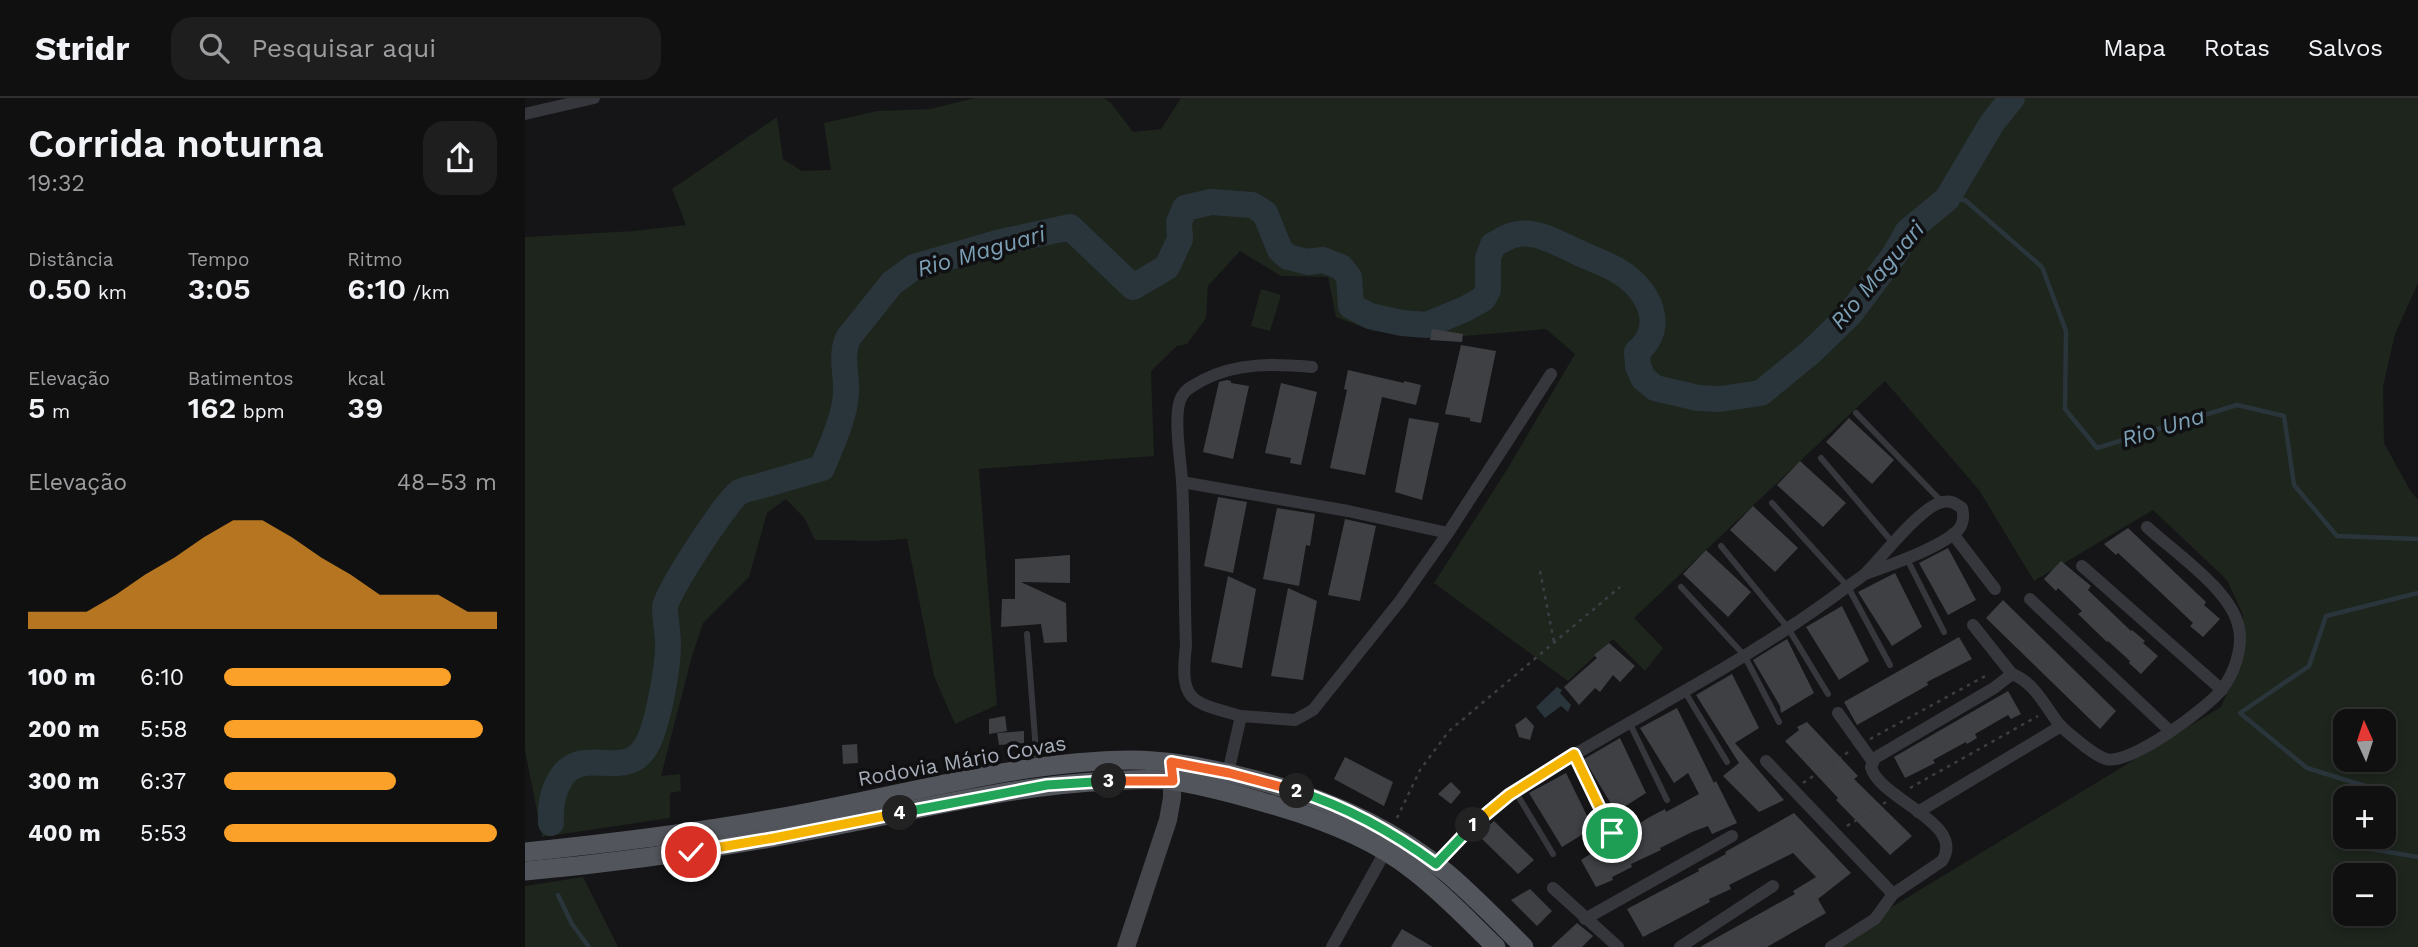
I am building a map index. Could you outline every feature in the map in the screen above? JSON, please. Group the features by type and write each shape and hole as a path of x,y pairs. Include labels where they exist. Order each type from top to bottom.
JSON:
{"main road":[{"name":"Rodovia Mário Covas","path":"525,852 658,838 735,826 1037,768 1130,760 1172,771 1216,790 1300,813 1387,843 1436,864 1487,909 1524,947"},
{"name":"Rodovia Mário Covas","path":"525,871 626,861 774,838 1047,785 1119,780 1172,771 1229,773 1313,796 1348,811 1387,843 1496,947"},
{"path":"1126,947 1168,820 1172,771"}],"street":[{"path":"525,114 594,98"},
{"path":"1312,367 1267,364 1233,368 1190,387 1179,403 1186,646 1182,674 1185,687 1192,698 1241,716 1295,720 1313,710 1400,601 1448,533 1551,374"},
{"path":"1182,482 1348,511 1448,533"},
{"path":"1436,864 1461,835 1515,791 1744,655 1848,587 1865,574 1932,506 1953,502 1962,508 1964,519 1953,534 1907,559 1865,574"},
{"path":"1973,625 2012,674 2028,683 2061,726 2096,754 2112,760 2129,756 2170,732 2207,705 2222,690 2233,672 2239,643 2239,628 2233,611 2213,586 2147,527"},
{"path":"1953,534 1995,589"},
{"path":"2082,566 2222,690"},
{"path":"2030,599 2170,732"},
{"path":"1831,947 1875,919 1893,894 1934,867 1945,855 1946,840 1943,833 1877,780 1872,771 1875,758 1994,688 2012,674"},
{"path":"1837,713 1873,762"},
{"path":"1229,773 1241,716"},
{"path":"1918,811 2061,726"},
{"path":"1766,761 1893,894"},
{"path":"1585,919 1732,836"},
{"path":"1332,947 1387,843"},
{"path":"1680,947 1773,886"},
{"path":"1553,888 1618,947"}],"lane":[{"path":"1856,413 1942,502"},
{"path":"1821,458 1893,543"},
{"path":"1773,503 1848,587 1890,665"},
{"path":"1721,546 1788,628 1828,694"},
{"path":"1907,559 1944,632"},
{"path":"1681,587 1744,655 1779,722"},
{"path":"1027,634 1037,768"},
{"path":"1684,690 1727,762"},
{"path":"1629,722 1667,800"},
{"path":"1574,754 1612,833"},
{"path":"1515,791 1553,854"}],"path":[{"path":"1540,571 1554,642"},
{"path":"1387,843 1420,770 1449,731 1620,587"},
{"path":"1801,785 1860,744 1997,670"},
{"path":"1835,833 2049,710"}],"shaded area":[{"path":"975,98 1104,98 1133,132 1161,129 1181,98 2418,98 2418,283 2395,334 2383,387 2384,443 2418,500 2418,947 1826,947 2221,707 2241,660 2243,615 2227,580 2153,510 2034,581 1979,490 1885,381 1634,618 1663,648 1645,671 1613,639 1568,681 1434,583 1508,468 1575,354 1546,329 1465,336 1373,331 1336,317 1328,277 1281,276 1240,251 1208,286 1206,318 1187,344 1177,346 1151,371 1154,456 979,469 997,705 955,724 934,676 907,539 815,540 805,519 786,499 767,513 749,577 703,623 661,776 680,774 681,791 670,793 670,818 542,837 525,750 525,237 634,231 686,225 672,189 777,117 783,159 802,171 831,170 824,123 877,111 930,109"},
{"path":"1261,289 1281,295 1270,331 1251,326"},
{"path":"1557,687 1562,690 1560,693 1571,705 1568,712 1561,706 1545,718 1536,707"},
{"path":"583,877 618,947 525,947 525,886"}],"building":[{"path":"1432,329 1463,334 1462,342 1430,340"},
{"path":"1461,345 1496,351 1481,423 1470,421 1470,418 1445,414"},
{"path":"1348,370 1421,385 1416,405 1382,397 1365,475 1330,468 1347,390 1344,389"},
{"path":"1227,380 1249,386 1233,459 1203,452 1219,382"},
{"path":"1281,383 1317,392 1301,465 1290,463 1291,458 1265,453"},
{"path":"1409,418 1439,423 1422,500 1395,492"},
{"path":"1849,418 1894,460 1872,484 1826,442"},
{"path":"1800,461 1846,503 1823,527 1777,485"},
{"path":"1218,497 1247,502 1233,573 1204,566"},
{"path":"1753,506 1798,548 1775,572 1730,530"},
{"path":"1277,508 1315,514 1299,586 1263,579"},
{"path":"1345,519 1376,526 1360,601 1328,595"},
{"path":"2128,528 2206,602 2204,605 2220,619 2203,637 2190,626 2193,623 2157,589 2118,553 2116,555 2104,544"},
{"path":"1948,548 1976,600 1948,615 1919,563"},
{"path":"1706,550 1751,592 1728,617 1683,574"},
{"path":"1070,555 1070,583 1021,582 1066,603 1067,642 1044,643 1041,624 1001,627 1002,599 1015,599 1015,559"},
{"path":"2061,561 2091,586 2088,590 2158,656 2141,674 2078,614 2082,611 2058,588 2056,591 2044,579"},
{"path":"1895,573 1922,627 1892,646 1858,592"},
{"path":"1228,576 1256,589 1242,668 1211,662"},
{"path":"1288,588 1317,601 1303,680 1271,676"},
{"path":"2003,600 2116,711 2100,729 1986,618"},
{"path":"1842,606 1869,661 1839,680 1806,627"},
{"path":"1959,637 1972,659 1927,682 1928,685 1857,725 1844,702"},
{"path":"1787,639 1814,693 1781,713 1780,706 1753,660"},
{"path":"1609,643 1635,666 1620,682 1613,675 1600,692 1595,688 1579,705 1564,687 1597,658 1594,655"},
{"path":"1732,674 1759,728 1735,743 1784,800 1759,812 1723,776 1739,763 1696,695"},
{"path":"2008,691 2021,714 2011,719 2008,715 1975,734 1977,738 1933,760 1935,763 1905,778 1894,757"},
{"path":"1677,708 1737,823 1712,834 1708,826 1692,832 1631,864 1632,867 1612,877 1613,880 1596,887 1581,860 1648,818 1665,809 1666,812 1699,794 1688,773 1674,783 1640,728"},
{"path":"1005,716 1007,731 989,734 989,719"},
{"path":"1526,717 1534,726 1530,740 1519,737 1515,725"},
{"path":"1807,722 1858,776 1854,779 1912,836 1890,855 1836,800 1838,798 1785,741 1799,730 1797,727"},
{"path":"1024,731 1024,743 999,745 997,733"},
{"path":"1620,738 1646,793 1616,812 1584,759"},
{"path":"857,744 858,763 843,764 842,745"},
{"path":"1345,757 1393,782 1384,806 1334,779"},
{"path":"1566,773 1593,828 1562,847 1529,793"},
{"path":"1451,782 1461,792 1451,804 1438,794"},
{"path":"1794,813 1851,873 1818,899 1826,913 1767,947 1700,947 1795,894 1793,891 1816,877 1793,853 1729,885 1731,889 1709,899 1710,902 1643,937 1627,909 1699,871 1698,869 1726,854 1725,852"},
{"path":"1494,821 1534,860 1518,874 1478,835"},
{"path":"1530,889 1552,911 1537,926 1511,900"},
{"path":"1577,923 1593,936 1582,947 1551,947"},
{"path":"1402,929 1433,947 1391,947"}],"waterway":[{"name":"Rio Maguari","path":"551,823 554,794 558,783 569,769 579,764 623,763 642,752 652,732 661,701 668,644 665,607 675,585 711,528 740,492 822,468 843,412 846,386 844,358 848,338 892,283 914,267 997,243 1070,227 1133,287 1167,267 1180,239 1179,222 1185,208 1211,202 1252,205 1265,213 1280,250 1288,257 1308,262 1323,260 1341,267 1349,277 1351,306 1370,316 1427,325 1483,299 1488,290 1488,258 1493,245 1515,235 1533,234 1609,266 1639,288 1651,309 1653,320 1646,342 1637,352 1638,366 1643,378 1655,388 1698,398 1720,399 1761,393 1812,351 1850,314 1895,254 1908,231 1947,199 1992,123 2012,98"},
{"name":"Rio Una","path":"1947,199 1965,200 2042,267 2066,331 2065,409 2097,448 2237,405 2284,416 2294,485 2337,536 2418,539"},
{"name":"Rio Una","path":"2365,786 2307,768 2240,713 2309,666 2326,616 2418,593"},
{"name":"Rio Una","path":"2371,849 2418,857"},
{"name":"Rio Maguari","path":"558,895 572,924 589,947"}],"route":[{"path":"691,852 1047,785 1119,780 1173,781 1171,762 1271,783 1313,796 1375,825 1436,864 1461,835 1509,795 1574,754 1612,833"}]}
